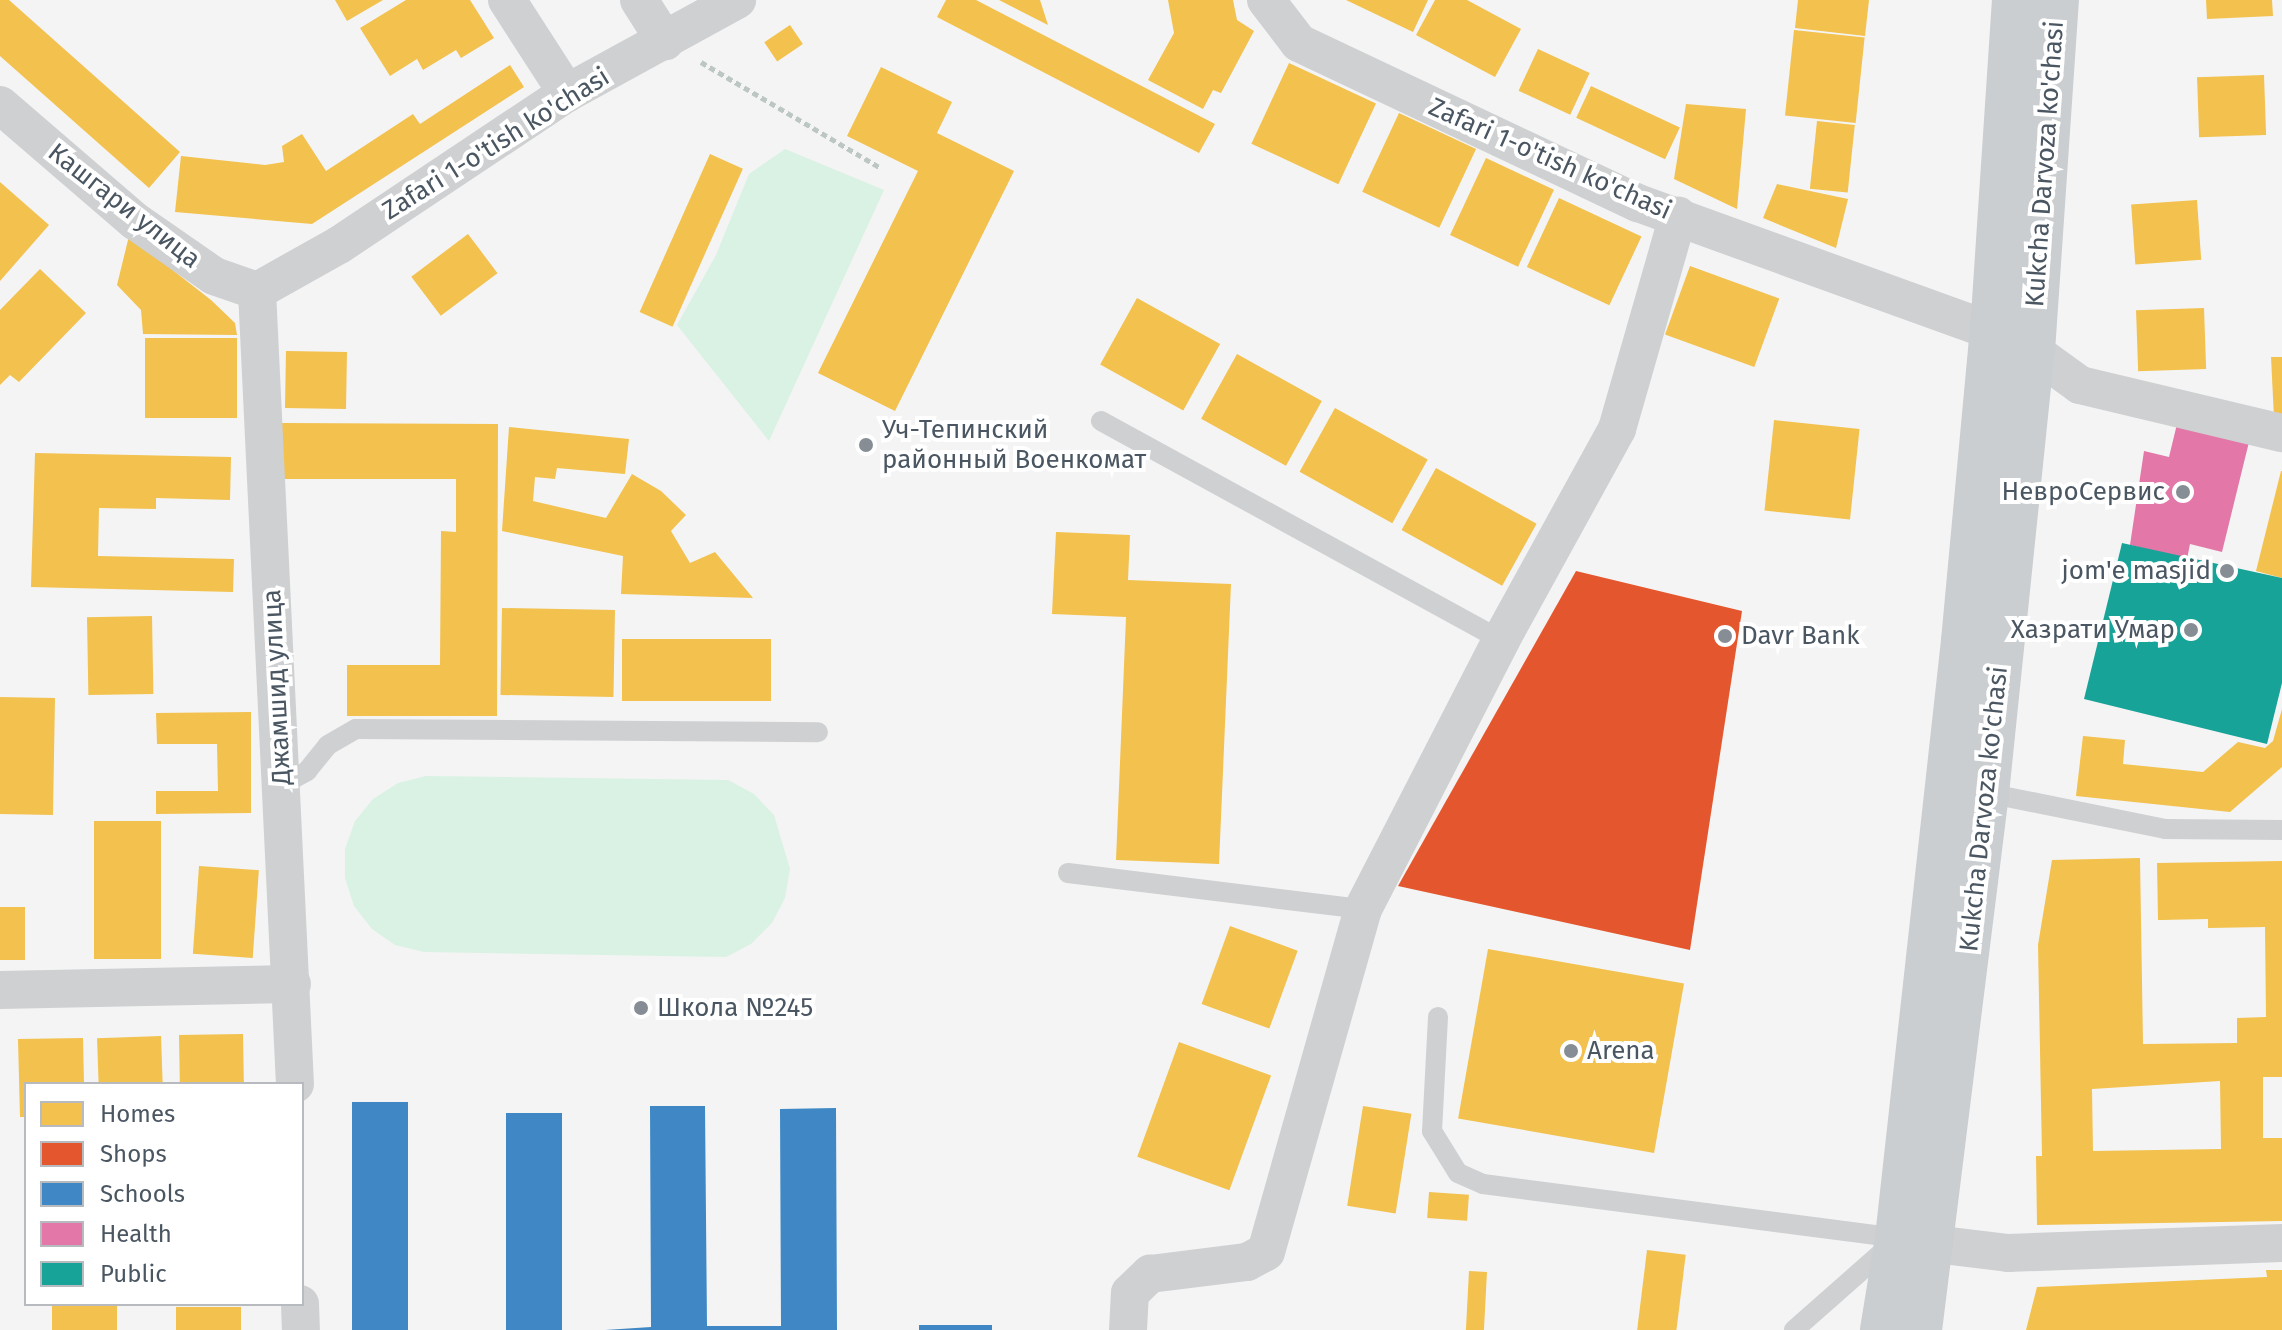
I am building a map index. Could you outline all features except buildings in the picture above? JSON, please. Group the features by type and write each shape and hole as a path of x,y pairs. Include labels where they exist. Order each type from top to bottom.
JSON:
{"main road":[{"name":"Kukcha Darvoza ko'chasi","path":"1920,1330 1915,1241 1992,331 2014,0"},
{"name":"Kukcha Darvoza ko'chasi","path":"1882,1330 1915,1241 1987,793 2033,351 2057,0"},
{"path":"1992,331 2033,351"}],"street":[{"path":"507,0 567,93"},
{"path":"639,0 665,41"},
{"name":"Zafari 1-o'tish ko'chasi","path":"257,291 339,245 567,93 737,0"},
{"name":"Zafari 1-o'tish ko'chasi","path":"1266,0 1299,43 1638,203 1992,331"},
{"name":"Кашгари улица","path":"0,105 135,221 214,276 257,291"},
{"path":"1128,1330 1130,1293 1150,1274 1247,1262 1266,1252 1363,909 1501,640 1617,429 1678,216"},
{"name":"Джамшид улица","path":"257,291 295,1082"},
{"path":"2033,351 2080,385 2282,433"},
{"path":"0,990 292,984"},
{"path":"1915,1241 2008,1253 2282,1243"},
{"path":"300,1306 301,1330"}],"lane":[{"path":"1101,421 1501,640"},
{"path":"282,785 307,771 328,745 356,729 818,732"},
{"path":"1987,793 2165,829 2282,830"},
{"path":"1068,873 1363,909"},
{"path":"1438,1017 1432,1131 1458,1173 1483,1184 1915,1241"},
{"path":"1794,1330 1915,1241"}],"path":[{"path":"665,41 879,167"}],"green space":[{"path":"785,149 884,190 769,441 677,325 716,255 749,174"},
{"path":"426,776 728,780 754,794 774,815 790,869 785,898 772,923 751,944 726,957 424,952 395,945 372,929 354,906 345,878 345,849 355,821 373,799 398,783"}],"place":[{"name":"Уч-Тепинский районный Военкомат","path":"866,445"},
{"name":"НевроСервис","path":"2183,492"},
{"name":"jom'e masjid","path":"2227,571"},
{"name":"Хазрати Умар","path":"2191,630"},
{"name":"Davr Bank","path":"1725,636"},
{"name":"Школа №245","path":"641,1008"},
{"name":"Arena","path":"1571,1051"}]}
